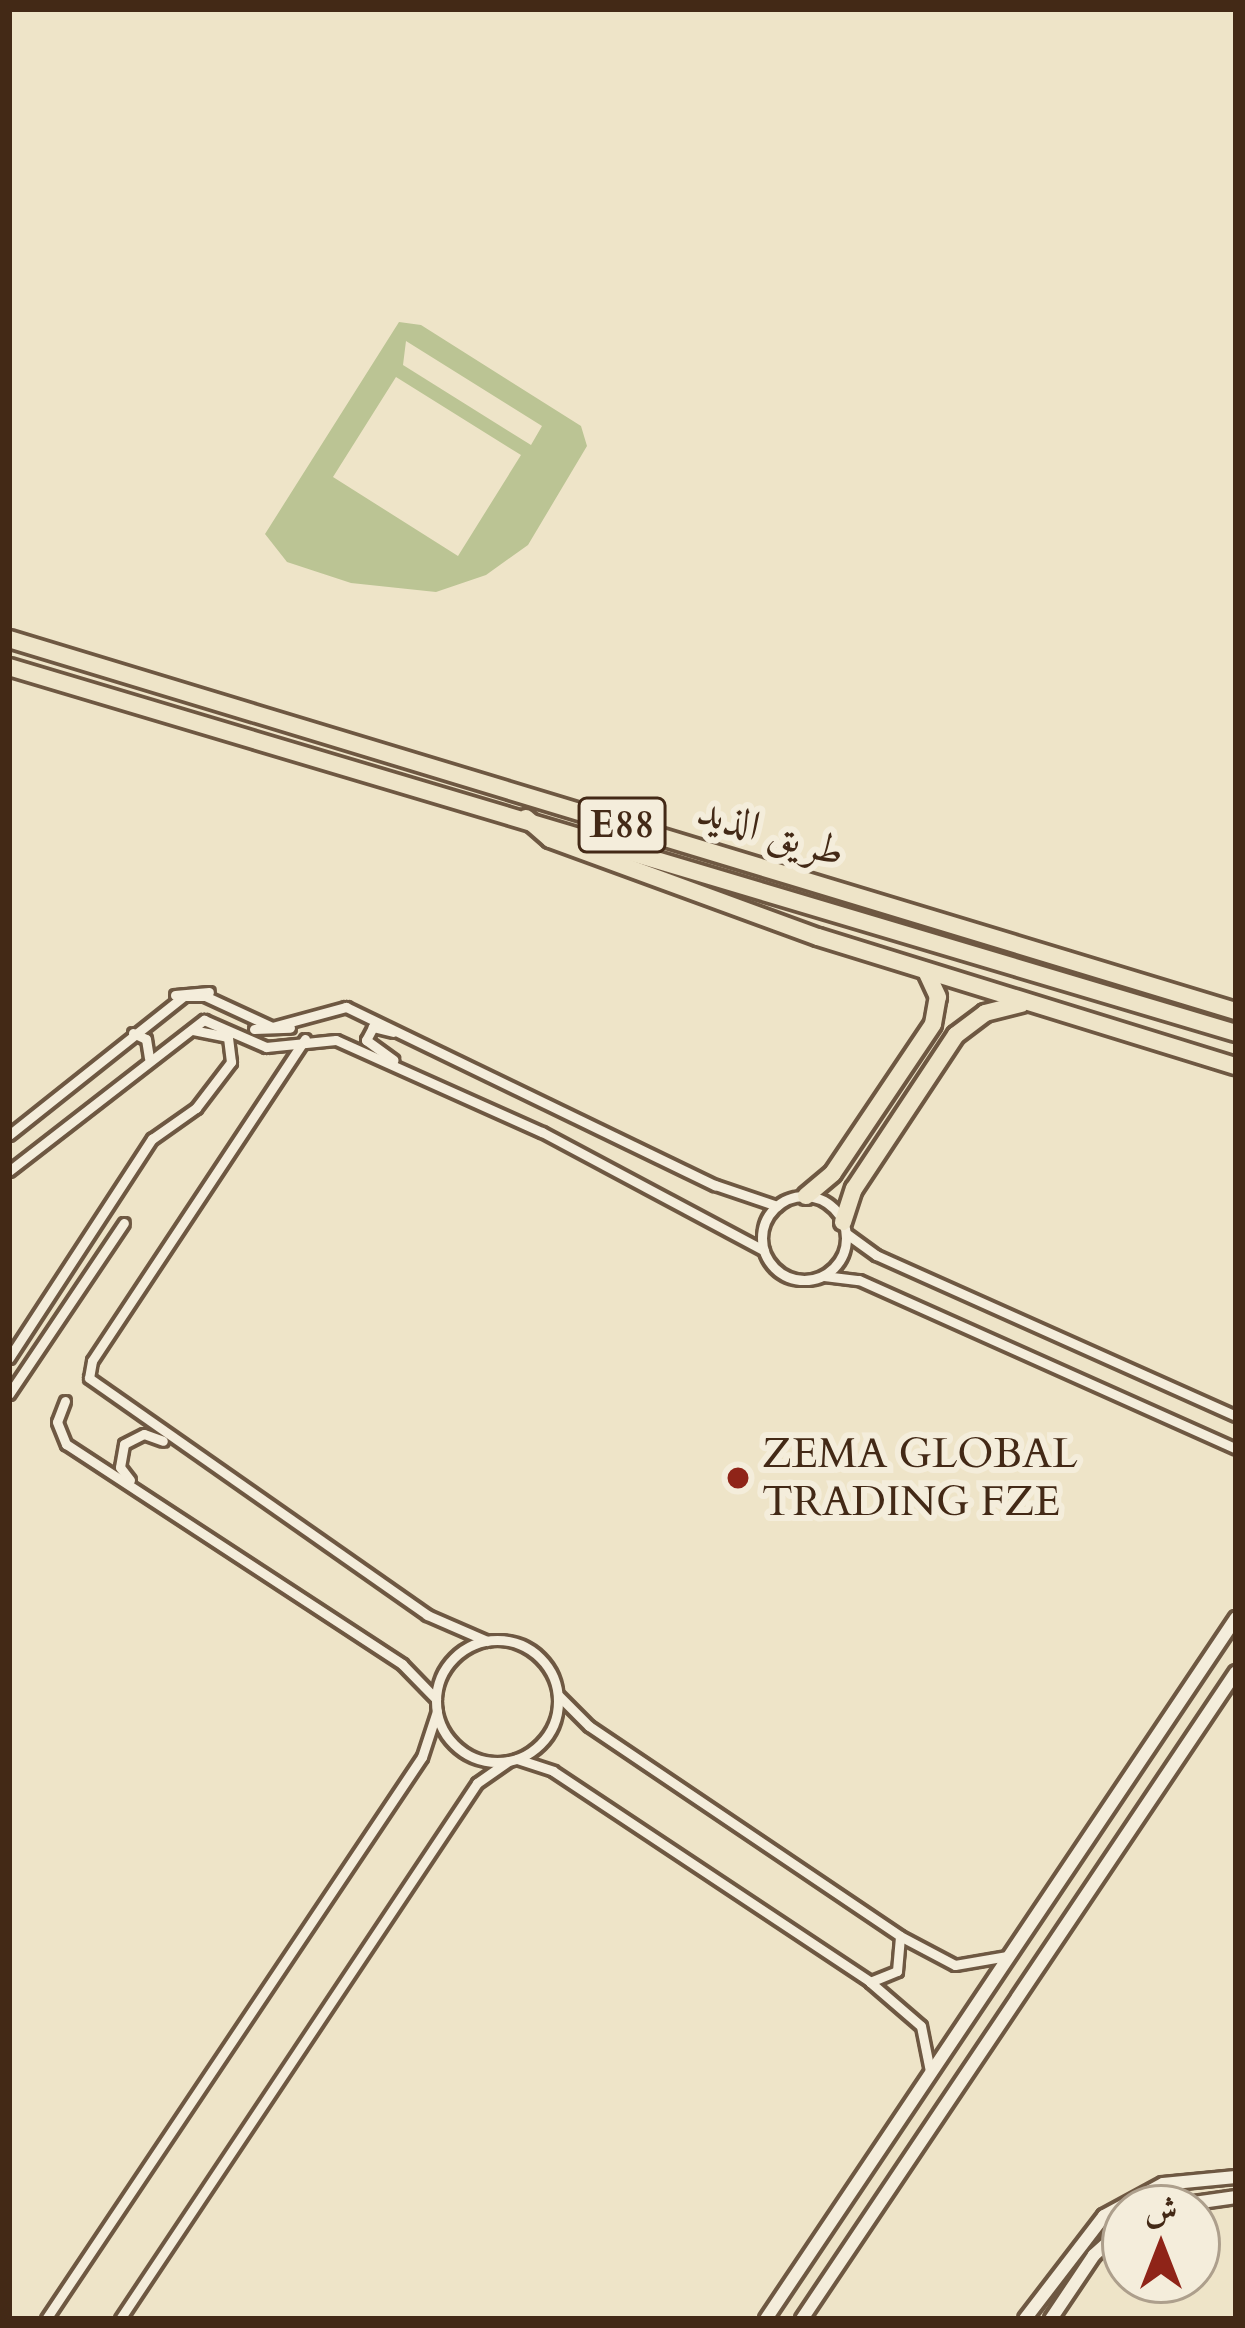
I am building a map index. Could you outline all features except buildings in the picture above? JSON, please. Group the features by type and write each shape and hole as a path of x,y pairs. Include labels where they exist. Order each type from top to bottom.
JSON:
{"highway":[{"name":"طريق الذيد","path":"9,639 1236,1011"},
{"name":"طريق الذيد","path":"9,668 526,817 1236,1033"},
{"path":"526,817 550,839 926,971 1236,1066"},
{"path":"806,1196 833,1173 933,1024 938,997 926,971"},
{"path":"845,1228 854,1189 956,1035 985,1013 1031,1003"}],"street":[{"path":"9,1135 168,1004 196,994 272,1027 303,1016 353,1008 715,1185 777,1205 806,1196 824,1201 845,1228 876,1255 1236,1416"},
{"path":"9,1171 171,1040 204,1020 257,1046 336,1040 718,1219 763,1250 790,1279 860,1280 1236,1449"},
{"path":"404,1071 370,1048 367,1034 380,1027 422,1040"},
{"path":"9,1358 152,1138 196,1108 234,1054 228,1037 212,1028 171,1040"},
{"path":"133,1033 149,1043 149,1058"},
{"path":"305,1040 88,1370 96,1389 438,1622 531,1650 549,1668 559,1696 590,1726 900,1936 967,1966 1011,1953"},
{"path":"763,1250 764,1226 777,1205"},
{"path":"9,1394 124,1222"},
{"path":"824,1276 839,1263 845,1228"},
{"path":"65,1401 57,1422 63,1440 402,1664 436,1699"},
{"path":"152,1500 123,1472 124,1444 150,1434 188,1452"},
{"path":"766,2319 1236,1618"},
{"path":"487,1640 455,1656 436,1699 447,1736 468,1754 553,1771 870,1982 921,2026 928,2078"},
{"path":"802,2319 1236,1672"},
{"path":"120,2319 477,1783 545,1739 559,1696"},
{"path":"46,2319 422,1757 437,1712"},
{"path":"870,1982 901,1965 900,1936"},
{"path":"1025,2319 1104,2216 1163,2184 1236,2177"},
{"path":"1051,2319 1101,2249"}],"green space":[{"path":"399,322 421,325 581,426 587,446 528,545 486,575 436,592 351,583 287,562 265,534","holes":["406,341 542,426 531,445 403,365","396,377 521,455 458,556 333,477"]}],"place":[{"name":"ZEMA GLOBAL TRADING FZE","path":"738,1478"}]}
